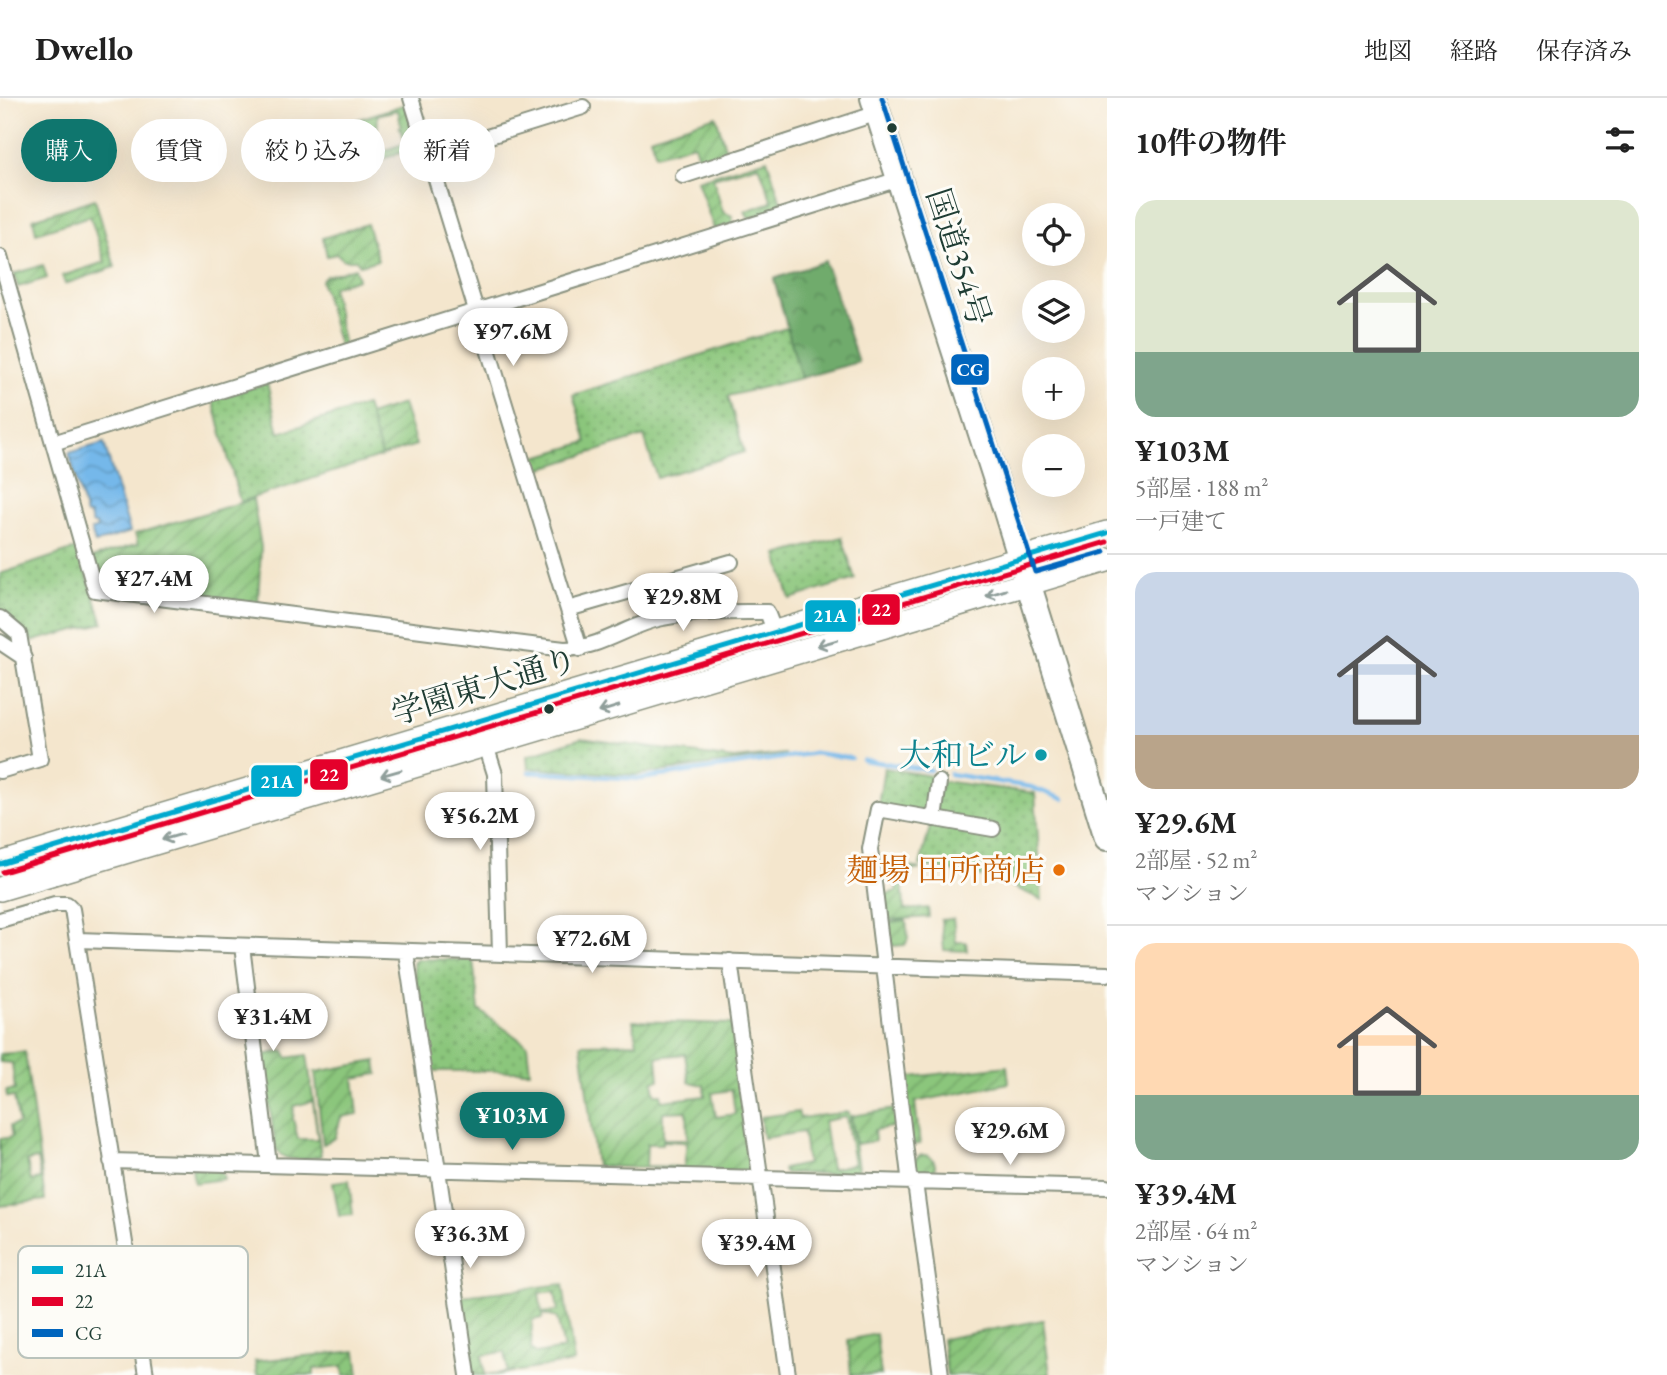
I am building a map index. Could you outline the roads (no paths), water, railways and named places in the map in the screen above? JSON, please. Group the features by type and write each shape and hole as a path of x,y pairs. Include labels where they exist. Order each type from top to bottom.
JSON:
{"highway":[{"name":"国道354号","path":"875,105 1029,583 1107,838"}],"main road":[{"name":"学園東大通り","path":"0,864 1107,533"},
{"name":"学園東大通り","path":"0,889 1107,560"}],"street":[{"path":"411,98 418,119"},
{"path":"683,177 875,105"},
{"path":"495,134 583,107"},
{"path":"53,443 899,179"},
{"path":"437,182 580,649"},
{"path":"0,257 95,590 580,649 661,618 716,612 768,612 783,656"},
{"path":"568,609 731,562"},
{"path":"0,618 19,634 40,759 0,771"},
{"path":"0,642 24,658"},
{"path":"479,721 495,774 500,954"},
{"path":"934,819 939,782"},
{"path":"941,1375 913,1182 907,1163 870,849 878,809 993,829"},
{"path":"0,920 55,904 67,904 72,909 125,1246"},
{"path":"78,940 1107,974"},
{"path":"242,946 269,1164"},
{"path":"406,952 468,1375"},
{"path":"730,961 788,1375"},
{"path":"111,1161 1107,1187"}],"water":[{"path":"104,443 130,532 95,543 91,530 97,529 96,524 92,524 90,515 86,515 69,453"}],"waterway":[{"path":"529,772 641,779 815,753 851,758"},
{"path":"863,760 930,770"},
{"path":"950,774 1031,787 1063,799"}],"place":[{"name":"大和ビル","path":"1041,755"},
{"name":"麺場 田所商店","path":"1059,870"}]}
